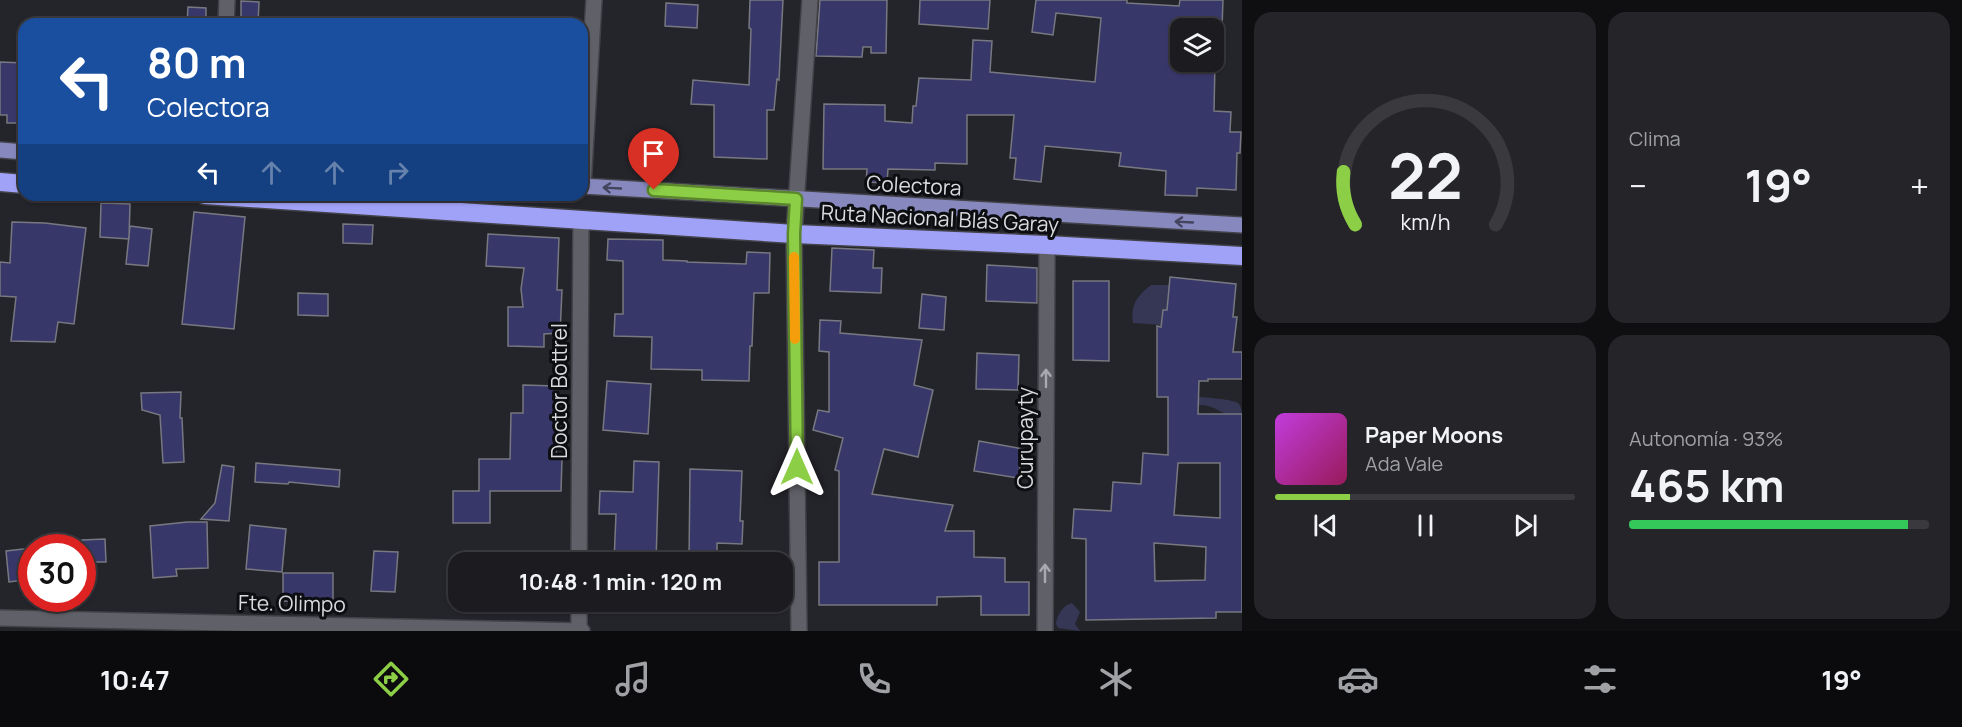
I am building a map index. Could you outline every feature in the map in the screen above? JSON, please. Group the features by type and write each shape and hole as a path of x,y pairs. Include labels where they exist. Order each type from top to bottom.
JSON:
{"highway":[{"path":"0,182 18,184"},
{"name":"Ruta Nacional Blás Garay","path":"298,201 794,234 1242,256"}],"main road":[{"path":"0,150 18,152"},
{"name":"Colectora","path":"588,186 1242,225"}],"street":[{"path":"226,18 227,0"},
{"path":"588,101 594,0"},
{"path":"799,631 794,234 810,0"},
{"name":"Doctor Bottrel","path":"579,552 581,219"},
{"name":"Curupayty","path":"1045,631 1047,245"},
{"path":"579,612 580,631"},
{"name":"Fte. Olimpo","path":"0,618 580,631"}],"shaded area":[{"path":"1151,285 1170,285 1169,330 1161,325 1133,323 1136,301"},
{"path":"1190,396 1238,403 1242,417 1229,415 1207,406 1196,406"},
{"path":"1072,603 1080,612 1075,624 1080,631 1058,628 1056,624 1061,611"}],"building":[{"path":"750,0 783,0 779,80 777,79 774,110 767,110 767,159 714,157 714,105 691,104 693,80 749,85"},
{"path":"820,0 887,0 886,53 871,53 871,47 863,47 862,57 816,56"},
{"path":"920,0 990,0 988,29 919,24"},
{"path":"1036,0 1127,0 1127,3 1179,6 1180,0 1223,0 1222,18 1170,18 1170,72 1215,72 1214,111 1231,112 1230,132 1241,132 1240,153 1237,153 1236,190 1197,188 1197,196 1165,195 1166,171 1119,166 1121,153 1045,146 1041,182 1014,179 1016,158 1010,158 1014,115 967,115 967,164 935,163 935,170 888,169 887,183 866,182 867,169 823,169 824,104 885,105 885,121 912,123 919,78 971,80 973,40 992,41 990,72 1095,82 1101,18 1056,13 1053,35 1032,32"},
{"path":"241,1 259,2 258,18 241,18"},
{"path":"666,3 698,5 697,28 665,26"},
{"path":"188,7 206,8 206,18 187,18"},
{"path":"0,62 18,63 18,123 7,123 7,115 0,115"},
{"path":"101,203 130,204 129,239 100,237"},
{"path":"194,212 245,217 234,329 182,324"},
{"path":"12,222 86,228 74,324 58,322 55,342 11,341 16,297 0,296 0,262 10,263"},
{"path":"343,224 373,225 372,244 343,243"},
{"path":"130,226 152,229 148,266 126,264"},
{"path":"488,234 559,238 557,290 562,290 560,333 544,334 544,347 508,346 508,307 523,307 521,289 524,268 486,266"},
{"path":"608,239 663,240 663,260 746,264 747,252 770,253 769,293 754,293 749,381 702,380 702,370 651,369 652,337 614,336 615,314 623,314 623,261 607,260"},
{"path":"832,248 874,250 873,268 882,268 881,293 830,291"},
{"path":"987,265 1037,268 1037,303 986,301"},
{"path":"1170,277 1236,284 1233,317 1237,317 1233,352 1242,352 1242,379 1199,381 1198,414 1242,414 1242,612 1216,612 1216,618 1086,620 1086,539 1072,538 1074,509 1111,511 1113,482 1141,484 1143,453 1168,455 1168,397 1157,397 1157,326 1161,327 1163,310 1167,310","holes":["1178,463 1220,463 1220,518 1174,515","1154,543 1206,547 1205,580 1155,581"]},
{"path":"1073,281 1109,281 1109,361 1073,360"},
{"path":"298,293 328,294 328,316 298,315"},
{"path":"922,294 946,297 944,330 919,328"},
{"path":"820,320 841,321 840,333 922,340 914,385 933,390 918,457 884,449 872,494 953,505 945,531 974,531 974,557 1005,558 1005,582 1029,582 1029,615 981,615 981,596 937,597 937,605 819,605 819,562 839,562 839,471 835,470 843,438 813,430 818,410 829,412 829,352 819,351"},
{"path":"977,353 1019,355 1018,390 976,389"},
{"path":"607,381 651,384 648,434 603,430"},
{"path":"523,385 556,386 556,459 562,459 561,491 490,491 490,523 453,523 453,491 479,491 479,459 510,459 511,413 523,413"},
{"path":"181,392 180,418 182,418 184,462 163,463 160,415 142,410 141,393"},
{"path":"979,441 1023,449 1018,478 974,471"},
{"path":"634,461 659,462 656,552 614,552 616,514 599,514 600,491 633,492"},
{"path":"256,463 340,470 339,487 289,482 288,484 255,482"},
{"path":"222,465 234,467 229,521 201,519 215,503"},
{"path":"690,469 742,471 740,521 743,521 742,544 717,543 717,552 689,552"},
{"path":"207,522 208,568 176,569 177,576 153,578 150,526"},
{"path":"250,525 286,529 282,572 246,569"},
{"path":"96,539 105,539 106,562 96,562"},
{"path":"18,550 18,581 9,582 6,551"},
{"path":"374,551 398,552 395,592 371,591"},
{"path":"283,573 333,573 333,602 283,601"}],"slow traffic":[{"path":"794,257 795,339"}],"route":[{"path":"654,190 796,199 794,234 797,467"}]}
